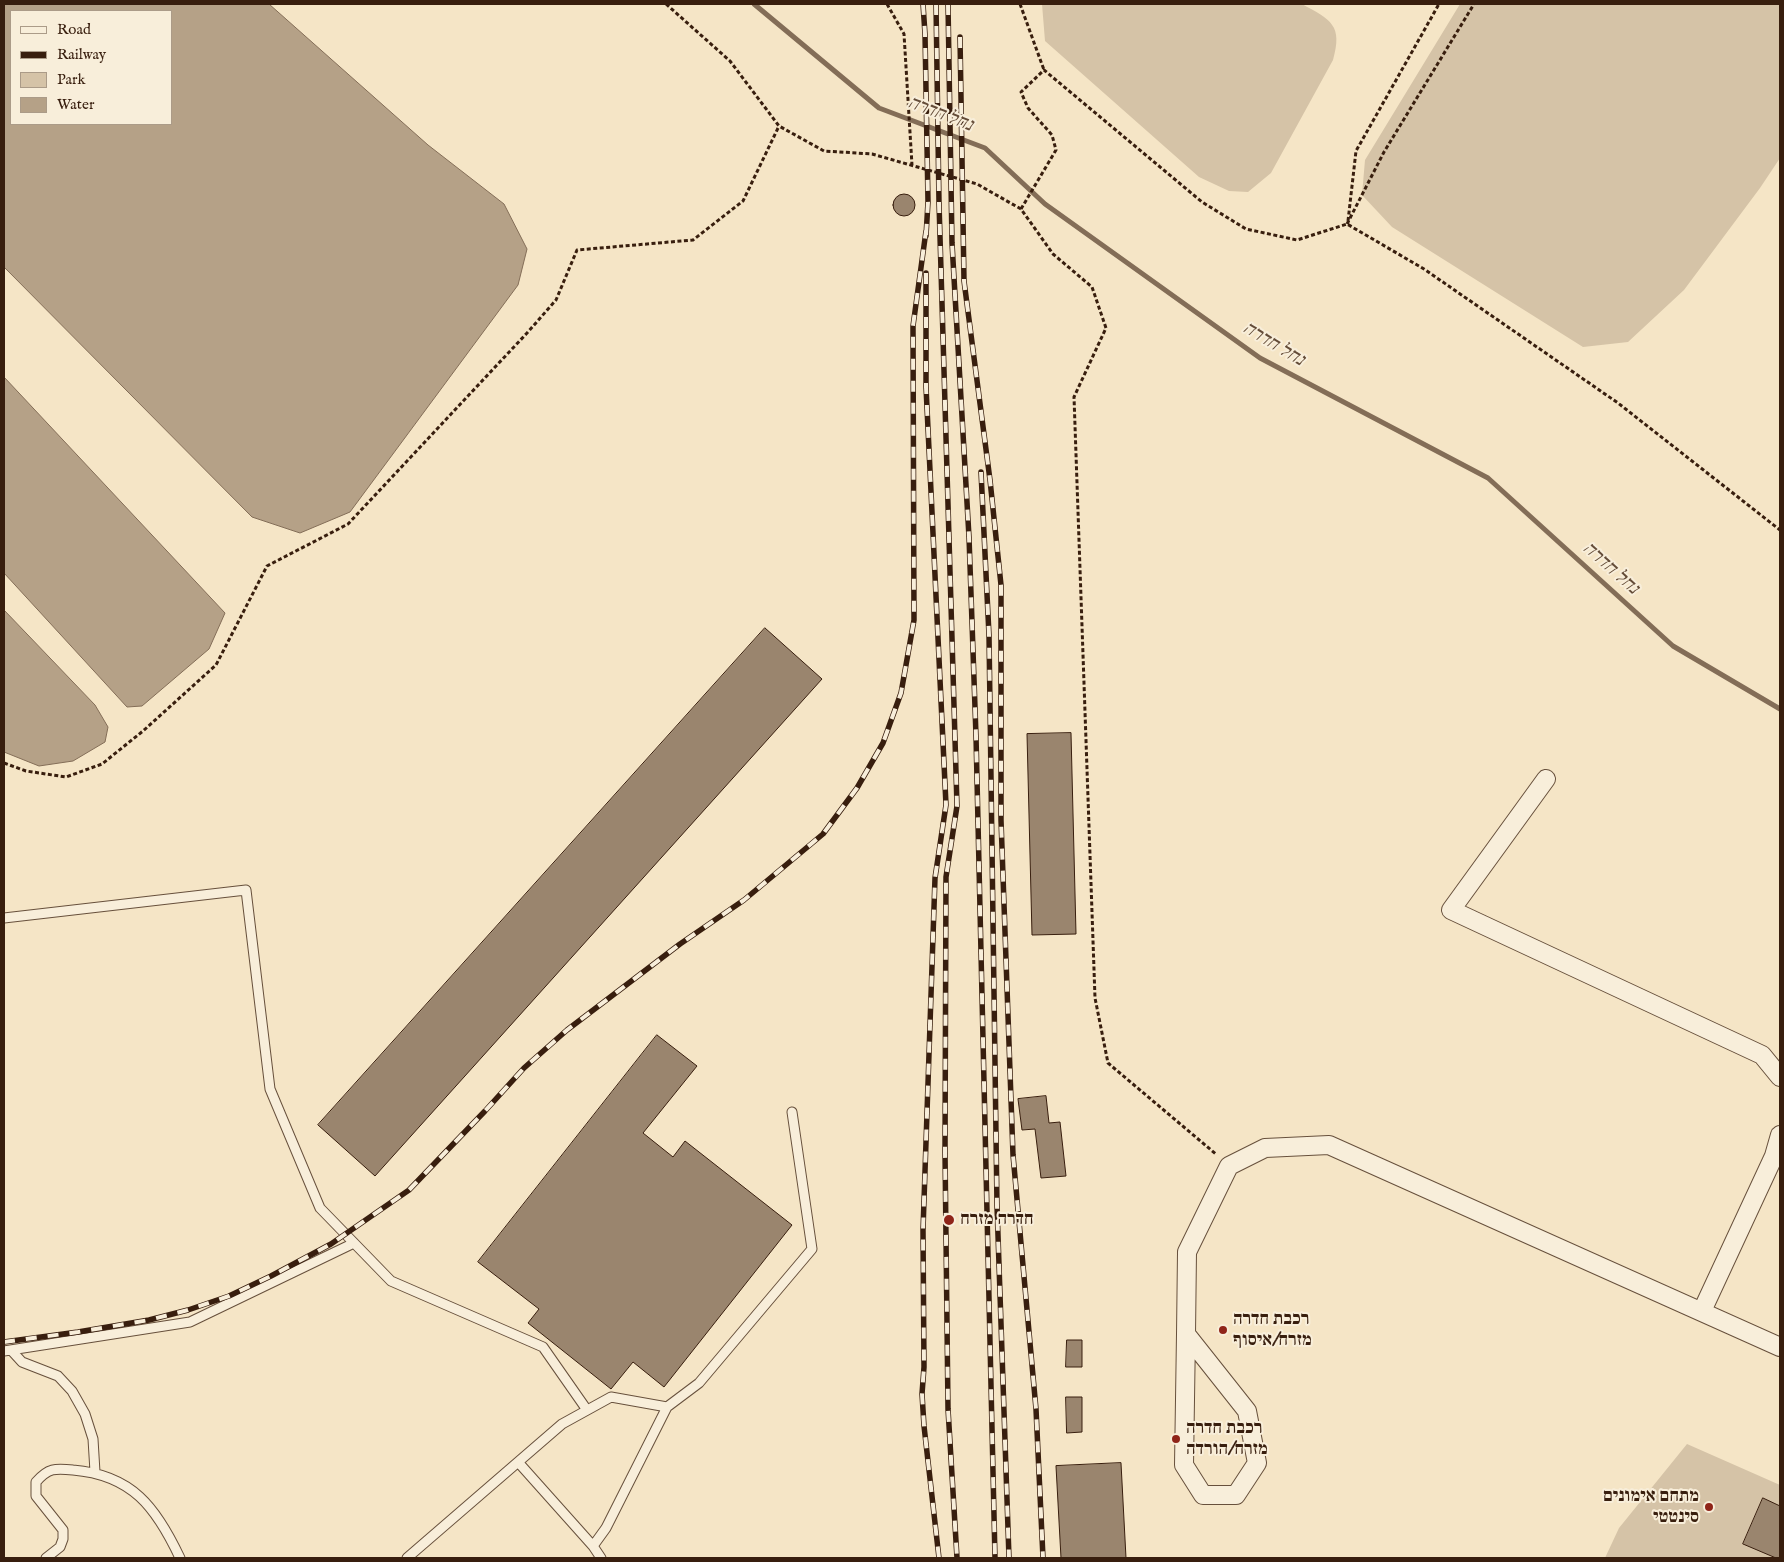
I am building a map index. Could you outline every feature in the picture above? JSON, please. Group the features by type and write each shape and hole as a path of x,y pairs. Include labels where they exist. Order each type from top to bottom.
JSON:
{"street":[{"path":"1546,779 1451,910 1762,1055 1780,1077"},
{"path":"1702,1311 1774,1156 1780,1134"},
{"path":"1186,1334 1247,1411 1257,1463 1236,1495 1203,1495 1184,1465 1187,1252 1229,1166 1265,1148 1329,1145 1780,1347"}],"lane":[{"path":"4,918 246,890 270,1088 320,1208 391,1281 543,1348 587,1410"},
{"path":"593,1546 606,1528 668,1407 699,1383 812,1249 792,1112"},
{"path":"7,1351 190,1322 354,1243"},
{"path":"7,1351 22,1362 58,1376 72,1391 85,1414 93,1439 94,1472"},
{"path":"407,1558 562,1424 611,1397 668,1407"},
{"path":"518,1462 593,1546 601,1558"},
{"path":"46,1558 60,1547 63,1539 63,1530 36,1496 36,1482 44,1472 57,1468 94,1472 111,1478 133,1490 157,1517 168,1533 180,1558"}],"path":[{"path":"666,4 730,61 779,126 824,151 872,154 977,184 1021,209 1053,254 1092,287 1106,328 1074,397 1095,998 1108,1063 1229,1166"},
{"path":"887,4 904,34 912,166"},
{"path":"1020,4 1044,70 1202,202 1246,229 1297,240 1348,224 1384,152 1474,4"},
{"path":"1348,224 1356,151 1439,4"},
{"path":"1021,209 1056,150 1052,135 1028,108 1020,92 1044,70"},
{"path":"4,763 26,771 66,777 102,764 143,731 216,665 267,566 348,524 527,333 556,300 577,250 692,240 743,200 779,126"},
{"path":"1348,224 1424,269 1618,404 1780,530"}],"green space":[{"path":"1042,4 1302,4 1332,25 1335,31 1336,48 1333,60 1271,173 1248,192 1229,191 1199,177 1045,41"},
{"path":"1460,4 1780,4 1780,158 1684,290 1628,342 1583,347 1392,227 1362,195 1365,160"},
{"name":"מתחם אימונים סינטטי","path":"1687,1444 1780,1485 1780,1558 1605,1558 1619,1528"}],"water":[{"path":"4,4 269,4 428,145 504,204 527,249 518,285 350,512 300,533 252,517 4,267"},
{"path":"4,377 225,613 209,649 142,706 127,707 4,573"},
{"path":"4,610 95,705 108,727 105,742 73,761 39,766 4,752"}],"building":[{"path":"904,194 912,197 915,205 912,213 904,216 896,213 893,205 896,197"},
{"path":"765,628 822,679 375,1176 318,1125"},
{"path":"1071,733 1076,934 1032,935 1027,734"},
{"path":"657,1035 697,1066 643,1133 673,1157 685,1141 792,1225 664,1387 633,1362 611,1389 528,1323 539,1309 478,1262"},
{"path":"1046,1096 1049,1123 1060,1122 1066,1176 1041,1178 1035,1129 1022,1130 1018,1099"},
{"path":"1067,1340 1082,1340 1082,1367 1066,1367"},
{"path":"1066,1397 1082,1397 1082,1432 1067,1433"},
{"path":"1121,1463 1126,1558 1061,1558 1056,1466"},
{"path":"1763,1498 1780,1506 1780,1558 1743,1544"}],"waterway":[{"name":"נחל חדרה","path":"754,4 879,108 985,148 1045,204 1260,358 1488,478 1673,646 1780,709"}],"railway":[{"path":"923,4 928,202 926,236"},
{"path":"936,4 939,203 957,806 946,877 945,1152 948,1409 957,1558"},
{"path":"948,4 952,243 969,537 976,736 995,1558"},
{"path":"960,37 964,281 990,480 1001,585 1001,820 1013,1155 1036,1409 1043,1558"},
{"path":"4,1342 149,1320 188,1310 229,1296 331,1244 409,1190 524,1068 567,1030 680,944 744,900 823,834 857,788 883,743 901,693 914,620 913,326 926,231"},
{"path":"926,273 926,387 946,805 935,878 923,1230 924,1367 922,1394 939,1558"},
{"path":"981,472 989,635 997,1206 1009,1558"}],"place":[{"name":"חדרה מזרח","path":"949,1220"},
{"name":"רכבת חדרה מזרח/איסוף","path":"1223,1330"},
{"name":"רכבת חדרה מזרח/הורדה","path":"1176,1439"},
{"name":"מתחם אימונים סינטטי","path":"1709,1507"}]}
